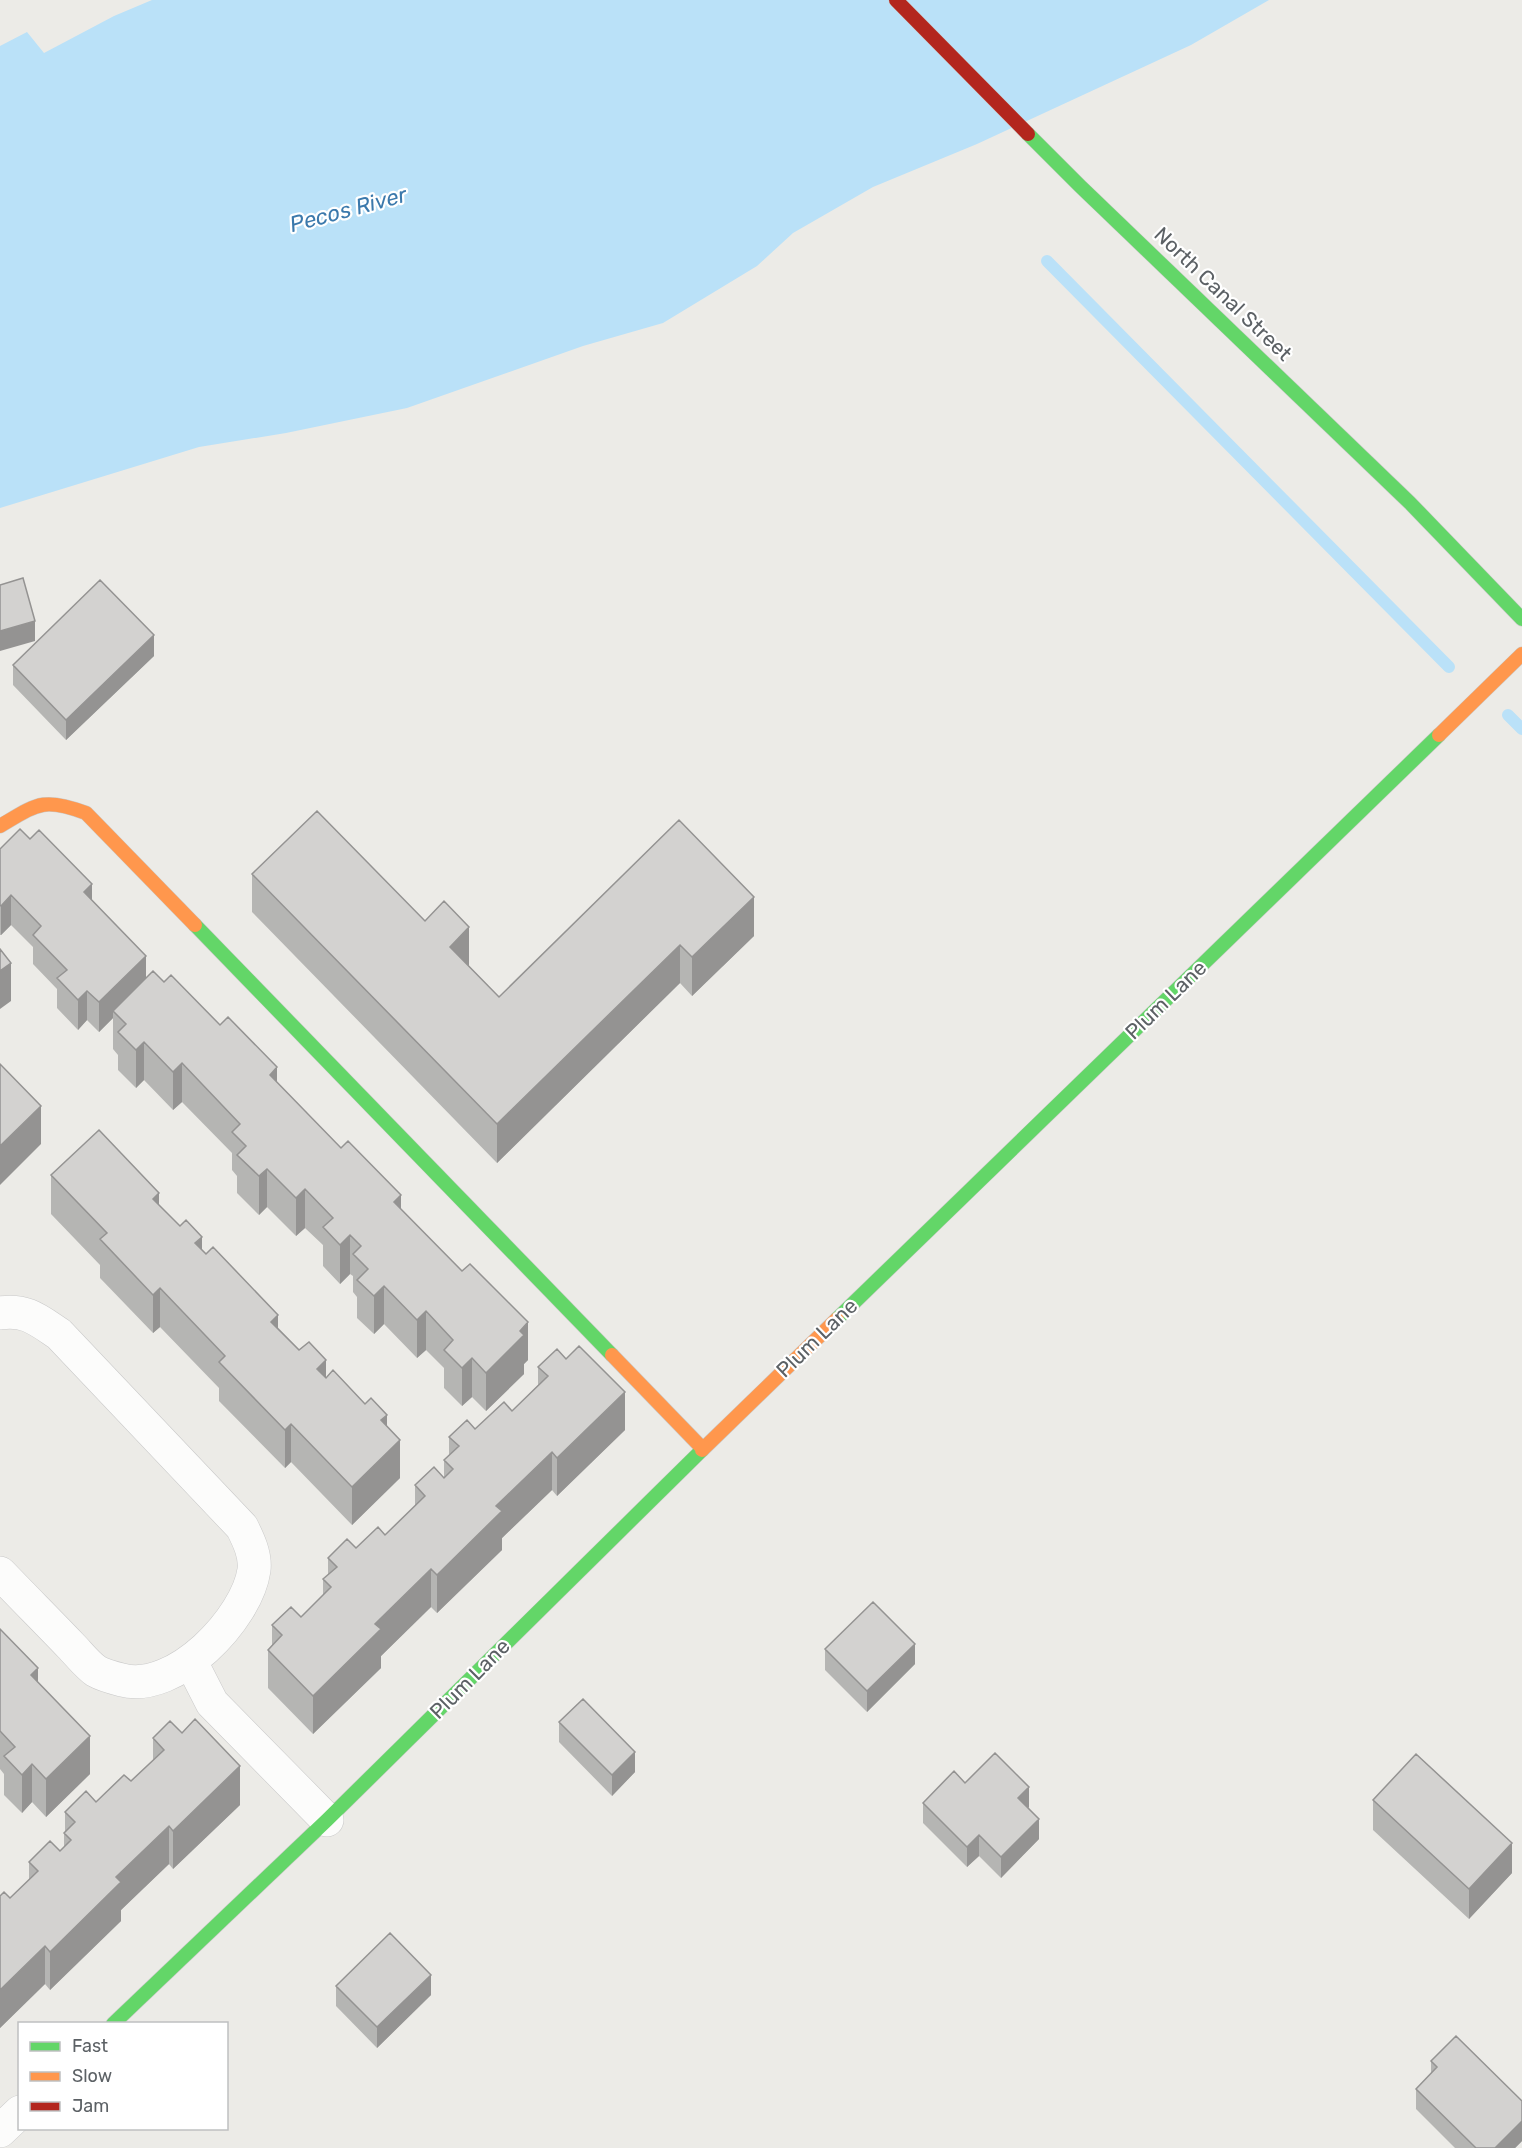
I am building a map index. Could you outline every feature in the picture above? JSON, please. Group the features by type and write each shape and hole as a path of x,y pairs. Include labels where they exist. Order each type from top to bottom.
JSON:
{"street":[{"name":"North Canal Street","path":"896,0 1080,186 1410,503 1522,619"},
{"name":"Plum Lane","path":"115,2022 327,1820 703,1449 1522,654"},
{"path":"0,825 35,805 62,804 86,813 703,1449"},
{"path":"0,1313 12,1311 30,1315 59,1334 242,1527 251,1544 254,1569 245,1596 230,1621 191,1662 165,1676 146,1682 123,1680 96,1671 0,1573"},
{"path":"191,1662 212,1703 327,1820"}],"water":[{"name":"Pecos River","path":"152,0 1269,0 1191,45 977,144 873,187 793,233 757,266 663,323 583,346 407,408 286,433 199,447 0,508 0,46 27,32 44,53 114,16"}],"building":[{"path":"23,578 35,621 0,631 0,585"},
{"path":"100,580 154,635 66,720 13,665"},
{"path":"317,811 425,921 444,901 469,927 450,947 499,997 679,820 754,897 692,957 680,945 497,1124 252,874"},
{"path":"20,829 30,839 39,830 92,884 84,892 146,956 99,1002 87,991 78,1000 57,978 67,970 33,935 41,926 11,895 0,905 0,849"},
{"path":"0,949 11,963 0,971"},
{"path":"153,971 164,982 171,975 220,1025 228,1017 277,1067 270,1075 341,1148 348,1141 401,1195 394,1202 462,1271 470,1264 528,1322 520,1331 524,1335 486,1373 472,1358 462,1368 444,1350 453,1340 426,1311 417,1320 384,1286 374,1296 357,1280 368,1269 353,1254 361,1246 350,1235 340,1245 323,1227 333,1218 305,1189 296,1198 267,1169 259,1176 237,1155 246,1146 232,1132 240,1124 182,1063 173,1072 144,1042 136,1050 118,1032 126,1024 113,1011"},
{"path":"0,1064 41,1106 0,1146"},
{"path":"99,1130 159,1193 153,1199 180,1226 186,1220 202,1237 195,1243 206,1254 213,1247 278,1315 271,1322 299,1350 309,1342 326,1360 317,1369 326,1378 333,1370 365,1404 371,1398 387,1415 381,1420 400,1440 352,1487 291,1424 285,1430 219,1362 225,1356 160,1288 153,1295 100,1239 107,1233 51,1175"},
{"path":"579,1346 625,1392 557,1458 552,1452 496,1506 502,1511 437,1575 431,1569 375,1624 381,1629 313,1696 268,1650 282,1635 272,1625 291,1607 301,1617 331,1587 323,1579 337,1567 328,1558 347,1539 356,1548 378,1527 385,1535 425,1496 415,1485 434,1467 444,1478 453,1469 444,1460 459,1446 449,1437 467,1420 475,1429 504,1402 512,1411 548,1376 538,1367 557,1349 566,1359"},
{"path":"873,1602 915,1644 867,1691 825,1649"},
{"path":"0,1629 38,1668 31,1675 90,1736 46,1779 32,1764 22,1775 4,1756 15,1747 0,1731"},
{"path":"583,1699 635,1752 612,1775 559,1722"},
{"path":"195,1719 240,1766 173,1831 169,1826 116,1877 121,1882 50,1952 45,1946 0,1990 0,1896 4,1892 10,1898 38,1871 29,1862 50,1841 60,1851 71,1840 64,1833 75,1822 65,1812 86,1791 96,1802 124,1775 131,1781 164,1750 153,1738 170,1721 182,1733"},
{"path":"995,1753 1029,1787 1018,1798 1039,1819 1001,1857 979,1835 967,1847 923,1803 954,1771 965,1783"},
{"path":"1416,1754 1512,1843 1469,1889 1373,1800"},
{"path":"390,1933 431,1975 377,2027 336,1986"},
{"path":"1456,2036 1522,2101 1522,2121 1495,2148 1476,2148 1416,2089 1437,2067 1431,2061"}],"waterway":[{"path":"1047,261 1449,667"},
{"path":"1508,715 1522,729"}],"traffic: fast":[{"path":"1028,134 1410,503 1522,619"},
{"path":"837,1319 1439,735"},
{"path":"195,925 612,1355"},
{"path":"115,2022 327,1820 702,1450"}],"traffic: slow":[{"path":"1439,735 1522,654"},
{"path":"0,826 23,812 41,805 60,805 86,813 195,925"},
{"path":"702,1450 837,1319"},
{"path":"612,1355 703,1449"}],"traffic: jam":[{"path":"896,0 1028,134"}]}
